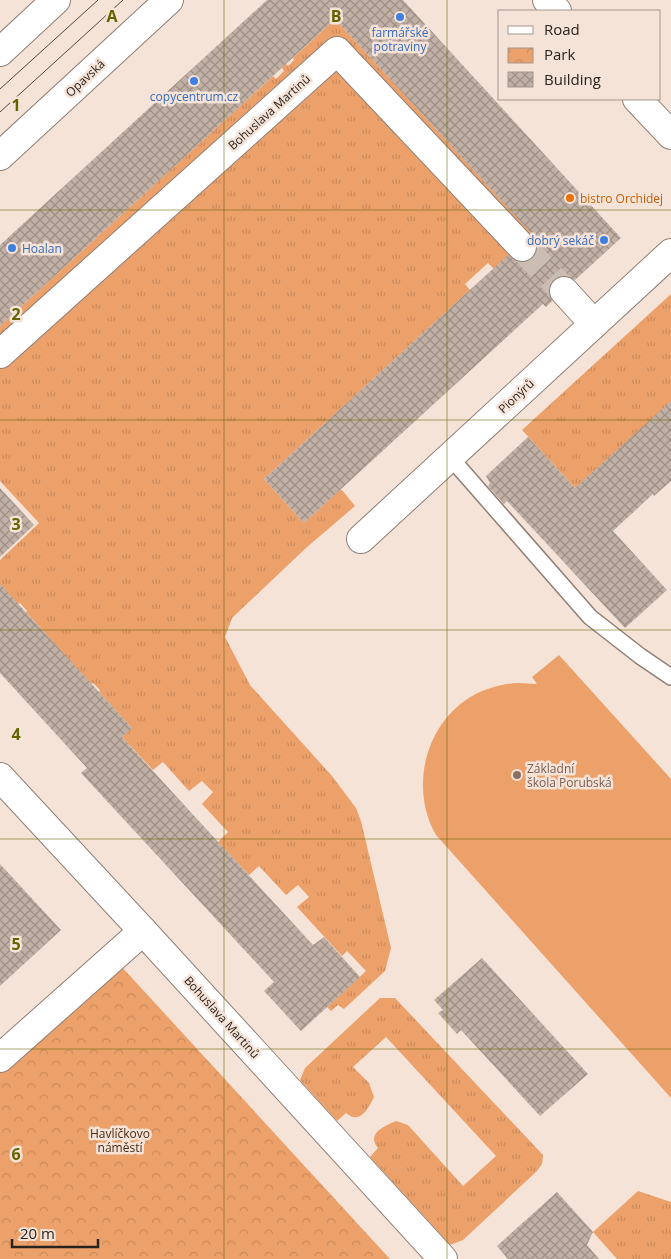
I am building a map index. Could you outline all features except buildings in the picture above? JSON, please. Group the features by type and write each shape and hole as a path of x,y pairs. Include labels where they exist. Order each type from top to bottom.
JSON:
{"street":[{"path":"0,52 56,0"},
{"name":"Opavská","path":"0,156 169,0"},
{"path":"547,0 556,10"},
{"name":"Bohuslava Martinů","path":"0,354 337,51 522,247"},
{"path":"638,100 671,135"},
{"name":"Pionýrů","path":"361,538 671,253"},
{"path":"564,291 594,324"},
{"name":"Bohuslava Martinů","path":"0,777 443,1259"},
{"path":"0,1058 143,931"}],"lane":[{"path":"450,457 590,617 640,656 671,677"}],"green space":[{"path":"335,19 534,236 506,262 494,269 488,263 465,284 470,290 264,479 304,523 340,490 355,506 306,548 232,618 225,637 250,685 332,776 356,808 361,821 391,948 385,971 344,1009 338,1005 331,1011 327,1007 366,971 347,951 342,956 297,907 309,897 298,885 286,895 259,866 249,875 218,842 228,832 202,804 213,792 202,781 189,791 163,762 153,770 122,737 132,728 99,692 100,690 93,683 91,684 26,612 20,603 18,604 0,585 0,560 39,523 0,481 0,326 273,76 276,79 284,71 282,68 286,64 288,66 294,60 293,58"},
{"path":"671,294 671,414 575,488 522,430"},
{"path":"559,655 671,779 671,1098 436,835 428,817 423,777 426,758 433,739 444,722 457,707 474,695 501,685 513,683 537,684 532,677"},
{"name":"Havlíčkovo náměstí","path":"120,965 390,1259 0,1259 0,1069"},
{"path":"380,998 395,998 543,1155 542,1164 537,1171 463,1240 450,1245 370,1157 378,1148 374,1139 375,1135 382,1128 396,1121 408,1125 463,1186 496,1156 386,1037 353,1067 369,1083 374,1097 363,1114 359,1116 355,1117 346,1113 337,1121 300,1080 305,1068"},
{"path":"638,1191 671,1202 671,1259 617,1259 593,1232"}],"tunnel":[{"path":"522,247 564,291"}],"tram line":[{"path":"0,89 98,0"},
{"path":"0,112 123,0"}],"place":[{"name":"farmářské potraviny","path":"400,17"},
{"name":"copycentrum.cz","path":"194,81"},
{"name":"bistro Orchidej","path":"570,198"},
{"name":"dobrý sekáč","path":"604,240"},
{"name":"Hoalan","path":"12,248"},
{"name":"Základní škola Porubská","path":"517,775"}]}
